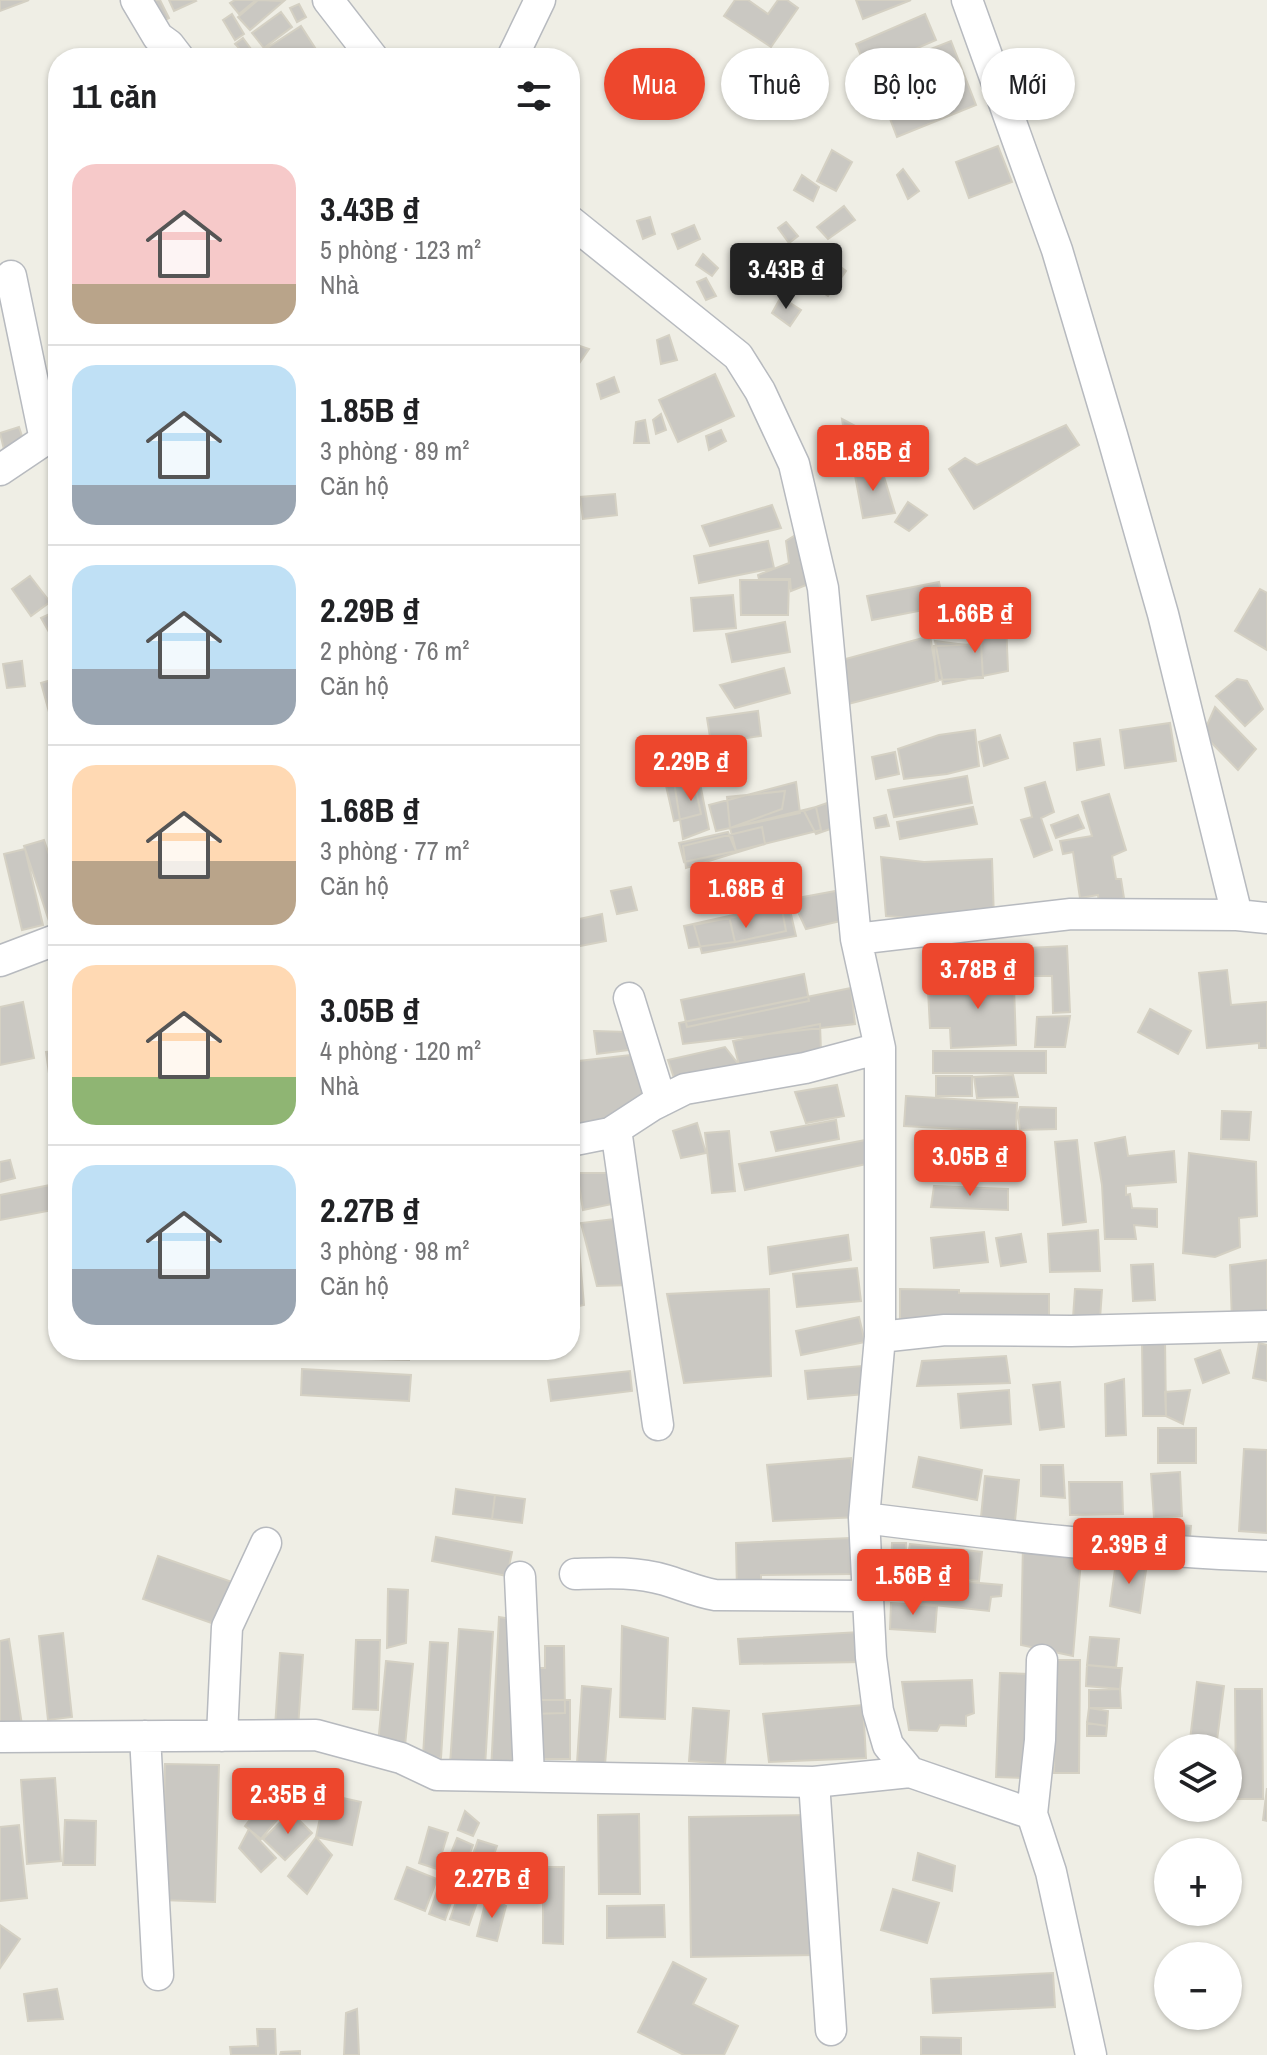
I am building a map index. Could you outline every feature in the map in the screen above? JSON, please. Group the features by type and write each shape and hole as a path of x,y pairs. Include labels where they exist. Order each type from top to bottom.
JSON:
{"street":[{"path":"136,0 158,37 171,48"},
{"path":"328,0 365,48"},
{"path":"517,48 540,0"},
{"path":"967,0 1057,250 1112,435 1163,614 1237,915"},
{"path":"580,229 738,356 760,391 794,464 823,588 856,939 880,1048 880,1337 864,1518 871,1657 878,1711 888,1745 910,1772"},
{"path":"11,276 48,420"},
{"path":"0,470 48,439"},
{"path":"856,939 1071,914 1267,918"},
{"path":"0,961 48,943"},
{"path":"629,998 661,1101"},
{"path":"580,1138 616,1129 685,1089 805,1068 880,1048"},
{"path":"616,1129 658,1425"},
{"path":"880,1337 945,1330 1071,1331 1267,1326"},
{"path":"864,1518 1031,1540 1182,1553 1267,1556"},
{"path":"222,1736 227,1627 266,1543"},
{"path":"575,1574 624,1573 664,1580 715,1595 868,1596"},
{"path":"520,1577 529,1776"},
{"path":"1042,1660 1040,1740 1032,1814 1051,1872 1091,2055"},
{"path":"0,1737 316,1735 401,1758 437,1775 814,1782 910,1772 1032,1814"},
{"path":"145,1736 158,1975"},
{"path":"814,1782 831,2030"}],"building":[{"path":"0,0 29,0 0,11"},
{"path":"153,0 160,0 169,18 161,22"},
{"path":"169,0 195,0 196,1 174,11"},
{"path":"235,0 256,0 239,14 230,3"},
{"path":"258,0 284,1 250,30 238,17"},
{"path":"735,0 748,0 768,14 778,0 787,0 798,8 771,47 724,16"},
{"path":"856,0 911,0 863,19"},
{"path":"299,4 306,17 297,22 290,8"},
{"path":"281,12 292,27 264,48 252,33"},
{"path":"232,14 244,34 235,40 223,20"},
{"path":"925,14 936,40 918,48 858,48 856,44"},
{"path":"301,26 315,48 267,48"},
{"path":"243,38 250,48 239,48 235,44"},
{"path":"951,41 954,48 933,48"},
{"path":"965,77 976,105 965,109"},
{"path":"890,120 939,120 897,137"},
{"path":"998,146 1012,182 969,198 956,162"},
{"path":"832,150 852,162 836,191 817,181"},
{"path":"903,169 919,191 908,199 897,175"},
{"path":"802,175 819,187 813,201 794,190"},
{"path":"844,206 855,220 828,239 817,227"},
{"path":"650,217 655,234 643,239 637,221"},
{"path":"786,222 798,236 789,243 778,228"},
{"path":"694,225 700,239 678,249 672,234"},
{"path":"773,249 787,260 781,268 767,258"},
{"path":"703,254 718,268 712,276 696,265"},
{"path":"823,254 846,271 828,296 808,283"},
{"path":"737,262 754,272 746,285 732,272"},
{"path":"706,278 716,296 706,300 697,282"},
{"path":"781,297 801,310 790,326 772,313"},
{"path":"669,335 677,360 661,364 657,340"},
{"path":"580,346 589,349 580,362"},
{"path":"715,374 734,416 678,442 659,400"},
{"path":"614,377 619,392 601,399 597,384"},
{"path":"661,414 666,430 656,434 653,420"},
{"path":"842,419 861,429 859,439 872,436 876,447 847,452"},
{"path":"645,420 649,443 634,443 636,422"},
{"path":"1066,425 1079,445 974,509 949,469 965,458 977,465"},
{"path":"19,427 27,451 6,458 0,433"},
{"path":"721,430 726,441 709,450 706,436"},
{"path":"881,467 895,513 863,518 854,470"},
{"path":"615,494 617,515 583,519 580,497"},
{"path":"908,502 927,515 909,531 895,522"},
{"path":"772,505 781,528 710,546 702,526"},
{"path":"797,534 809,584 791,591 790,579 759,579 758,575 789,563 786,541"},
{"path":"768,541 774,568 699,583 694,556"},
{"path":"30,576 48,603 31,616 12,589"},
{"path":"740,580 789,580 788,615 741,615"},
{"path":"939,582 944,606 872,620 867,596"},
{"path":"1260,589 1267,593 1267,650 1235,631"},
{"path":"733,595 736,628 694,631 691,598"},
{"path":"48,615 48,630 41,618"},
{"path":"785,622 790,652 732,662 726,634"},
{"path":"1006,622 1008,671 943,684 935,641 973,646 978,628"},
{"path":"930,636 938,681 848,704 842,660"},
{"path":"981,644 983,678 936,680 934,646"},
{"path":"22,661 25,686 7,688 3,664"},
{"path":"784,668 790,693 735,708 720,685"},
{"path":"1237,679 1247,681 1263,709 1245,726 1216,696"},
{"path":"48,681 48,708 41,683"},
{"path":"1215,707 1256,749 1238,770 1203,734"},
{"path":"758,711 761,736 711,743 707,718"},
{"path":"1170,723 1176,761 1125,768 1120,730"},
{"path":"975,730 979,766 947,774 904,779 898,749 939,735"},
{"path":"1000,735 1008,758 984,766 979,742"},
{"path":"1100,739 1104,765 1077,770 1074,743"},
{"path":"895,752 899,774 876,779 872,757"},
{"path":"690,762 701,814 674,821 662,768"},
{"path":"697,768 709,829 683,839 673,775"},
{"path":"967,776 972,803 894,817 888,790"},
{"path":"796,782 800,813 716,831 709,805"},
{"path":"1045,782 1054,812 1041,818 1052,850 1034,857 1021,820 1032,817 1025,788"},
{"path":"785,791 782,809 730,828 727,797"},
{"path":"1109,794 1126,850 1112,856 1116,879 1121,879 1124,898 1099,903 1098,895 1080,898 1073,852 1063,854 1060,841 1092,836 1082,802"},
{"path":"827,803 833,828 816,834 804,811"},
{"path":"816,807 821,830 736,851 730,828"},
{"path":"973,807 977,824 900,839 897,822"},
{"path":"886,815 889,826 876,828 874,818"},
{"path":"1078,815 1084,828 1056,838 1051,825"},
{"path":"762,827 765,844 686,868 683,846"},
{"path":"728,832 736,851 684,862 679,843"},
{"path":"44,840 48,852 48,918 24,846"},
{"path":"25,849 43,925 22,930 4,854"},
{"path":"881,857 924,862 992,859 994,919 886,916"},
{"path":"631,887 637,910 617,914 611,891"},
{"path":"841,890 845,920 806,929 792,899"},
{"path":"781,904 786,931 735,942 729,916"},
{"path":"789,906 796,936 702,953 694,925"},
{"path":"602,914 606,941 580,946 580,919"},
{"path":"729,916 735,942 689,948 684,926"},
{"path":"1067,946 1070,1012 1053,1013 1052,976 1029,976 1028,948"},
{"path":"985,963 1012,965 1010,986 1014,986 1016,1045 951,1048 950,1028 930,1028 928,990 983,988"},
{"path":"1227,970 1231,1005 1267,1002 1267,1048 1259,1048 1259,1043 1207,1048 1199,973"},
{"path":"804,974 809,1001 687,1027 681,1000"},
{"path":"851,988 855,1024 683,1044 679,1023"},
{"path":"23,1002 34,1058 0,1065 0,1007"},
{"path":"1150,1009 1191,1031 1178,1054 1138,1032"},
{"path":"1070,1016 1065,1047 1035,1047 1037,1017"},
{"path":"820,1024 821,1052 739,1065 733,1041"},
{"path":"594,1031 628,1032 628,1050 597,1054"},
{"path":"725,1047 739,1065 674,1078 668,1060"},
{"path":"933,1051 1046,1051 1046,1073 933,1073"},
{"path":"648,1053 657,1120 580,1134 580,1061"},
{"path":"1013,1075 1018,1097 977,1098 974,1077"},
{"path":"936,1076 972,1076 972,1096 936,1096"},
{"path":"837,1085 844,1116 806,1123 795,1092"},
{"path":"906,1096 1017,1103 1016,1132 904,1126"},
{"path":"1020,1107 1056,1108 1056,1129 1020,1130"},
{"path":"1222,1111 1251,1112 1249,1140 1221,1139"},
{"path":"836,1120 839,1139 776,1151 771,1132"},
{"path":"697,1123 706,1153 681,1158 673,1131"},
{"path":"729,1131 735,1191 712,1193 705,1133"},
{"path":"1125,1137 1128,1156 1174,1151 1176,1182 1126,1186 1132,1208 1157,1209 1157,1227 1134,1225 1136,1239 1105,1239 1102,1185 1095,1143"},
{"path":"1004,1138 1005,1164 927,1165 927,1139"},
{"path":"871,1139 876,1162 745,1190 739,1164"},
{"path":"1077,1140 1086,1222 1063,1225 1055,1142"},
{"path":"1189,1153 1256,1162 1257,1216 1239,1218 1240,1247 1215,1257 1183,1253"},
{"path":"10,1160 15,1178 0,1182 0,1162"},
{"path":"580,1173 609,1173 612,1204 583,1210"},
{"path":"48,1185 48,1211 0,1220 0,1195"},
{"path":"934,1186 1008,1189 1008,1210 931,1207"},
{"path":"622,1218 631,1285 597,1286 581,1223"},
{"path":"1098,1230 1100,1271 1050,1272 1048,1234"},
{"path":"984,1232 988,1262 934,1268 931,1238"},
{"path":"1021,1234 1026,1262 1001,1266 996,1238"},
{"path":"848,1235 851,1260 770,1274 768,1247"},
{"path":"580,1259 584,1305 580,1306"},
{"path":"1267,1260 1267,1320 1232,1322 1230,1265"},
{"path":"1153,1264 1155,1300 1133,1301 1131,1265"},
{"path":"857,1268 861,1301 797,1307 793,1274"},
{"path":"769,1289 771,1376 684,1383 667,1294"},
{"path":"900,1289 1049,1294 1049,1321 900,1324"},
{"path":"1075,1289 1102,1290 1100,1319 1073,1318"},
{"path":"859,1317 865,1342 801,1355 796,1331"},
{"path":"1165,1340 1166,1416 1143,1416 1142,1342"},
{"path":"1259,1343 1267,1345 1267,1381 1253,1378"},
{"path":"1220,1350 1229,1373 1203,1383 1195,1359"},
{"path":"1006,1356 1010,1383 917,1386 922,1361"},
{"path":"862,1366 865,1394 808,1399 805,1371"},
{"path":"302,1369 411,1375 409,1401 301,1395"},
{"path":"630,1371 632,1391 551,1401 548,1380"},
{"path":"1124,1379 1126,1435 1106,1436 1105,1384"},
{"path":"1060,1382 1064,1427 1040,1430 1033,1385"},
{"path":"1009,1390 1011,1424 961,1428 958,1394"},
{"path":"1190,1390 1183,1424 1166,1416 1165,1392"},
{"path":"1158,1428 1196,1428 1196,1463 1158,1463"},
{"path":"1244,1449 1267,1450 1267,1533 1239,1531"},
{"path":"919,1457 982,1470 977,1500 913,1487"},
{"path":"851,1458 859,1517 773,1521 767,1465"},
{"path":"1041,1465 1063,1465 1065,1498 1041,1496"},
{"path":"1180,1472 1182,1516 1154,1518 1151,1474"},
{"path":"985,1476 1019,1480 1015,1521 981,1517"},
{"path":"1069,1482 1122,1482 1123,1514 1070,1515"},
{"path":"456,1489 495,1495 492,1519 453,1514"},
{"path":"495,1495 525,1499 522,1523 492,1519"},
{"path":"1165,1524 1191,1526 1189,1547 1163,1546"},
{"path":"436,1537 512,1552 507,1576 432,1561"},
{"path":"850,1538 851,1574 761,1575 761,1589 737,1591 736,1543"},
{"path":"892,1543 906,1543 905,1572 891,1572"},
{"path":"1023,1543 1082,1548 1073,1656 1021,1645"},
{"path":"910,1544 982,1552 979,1581 905,1572"},
{"path":"158,1556 235,1583 220,1626 143,1599"},
{"path":"1116,1562 1147,1563 1140,1613 1110,1606"},
{"path":"910,1577 1002,1585 1001,1596 991,1597 989,1611 907,1602"},
{"path":"388,1589 408,1590 406,1643 387,1648"},
{"path":"891,1603 937,1606 935,1632 890,1629"},
{"path":"499,1617 519,1620 512,1770 491,1771"},
{"path":"622,1626 668,1638 665,1719 620,1717"},
{"path":"459,1629 493,1632 485,1767 450,1765"},
{"path":"860,1632 862,1662 740,1664 738,1639"},
{"path":"63,1633 72,1717 48,1720 39,1636"},
{"path":"1090,1637 1119,1639 1116,1668 1087,1665"},
{"path":"9,1639 22,1725 0,1725 0,1641"},
{"path":"356,1640 380,1640 378,1710 353,1709"},
{"path":"430,1642 448,1643 441,1758 423,1756"},
{"path":"545,1646 564,1646 565,1713 530,1714 529,1668 545,1668"},
{"path":"280,1653 303,1655 298,1728 275,1727"},
{"path":"1055,1660 1080,1660 1079,1773 1054,1773"},
{"path":"386,1661 413,1664 405,1746 378,1744"},
{"path":"1087,1665 1122,1668 1120,1689 1086,1686"},
{"path":"1000,1673 1029,1674 1026,1778 996,1777"},
{"path":"972,1680 974,1713 966,1716 966,1726 940,1725 937,1731 909,1730 902,1682"},
{"path":"1197,1682 1224,1686 1218,1734 1191,1734"},
{"path":"582,1686 611,1689 605,1765 577,1763"},
{"path":"1120,1689 1121,1708 1089,1708 1089,1690"},
{"path":"1235,1689 1262,1689 1263,1799 1242,1799 1242,1734 1235,1734"},
{"path":"538,1700 570,1700 570,1759 537,1759"},
{"path":"863,1705 866,1758 769,1762 763,1714"},
{"path":"693,1708 729,1711 725,1764 689,1761"},
{"path":"1089,1708 1108,1711 1107,1726 1087,1723"},
{"path":"1087,1723 1107,1726 1106,1736 1087,1736"},
{"path":"165,1764 219,1765 215,1902 162,1900"},
{"path":"55,1778 61,1861 27,1864 21,1780"},
{"path":"1267,1788 1267,1821 1263,1820"},
{"path":"325,1794 361,1802 352,1845 316,1837"},
{"path":"269,1795 286,1809 261,1839 245,1826"},
{"path":"465,1811 479,1823 473,1836 458,1830"},
{"path":"291,1812 312,1833 285,1860 263,1839"},
{"path":"639,1814 640,1894 599,1894 598,1815"},
{"path":"813,1815 816,1955 691,1957 689,1817"},
{"path":"65,1820 96,1821 95,1865 63,1865"},
{"path":"19,1825 27,1898 0,1901 0,1827"},
{"path":"429,1827 448,1833 437,1869 419,1863"},
{"path":"249,1829 276,1858 261,1872 239,1848"},
{"path":"316,1837 332,1855 307,1894 288,1876"},
{"path":"457,1838 473,1845 460,1880 443,1873"},
{"path":"478,1840 497,1846 469,1925 450,1919"},
{"path":"918,1853 955,1866 952,1891 913,1880"},
{"path":"407,1867 437,1879 425,1911 395,1899"},
{"path":"543,1867 564,1867 563,1944 543,1943"},
{"path":"441,1880 455,1891 445,1920 429,1914"},
{"path":"893,1889 939,1903 927,1943 881,1930"},
{"path":"487,1896 506,1906 497,1941 477,1936"},
{"path":"664,1905 665,1937 607,1938 607,1906"},
{"path":"0,1925 20,1939 0,1968"},
{"path":"673,1962 706,1979 693,2004 738,2026 724,2055 684,2055 638,2032"},
{"path":"1053,1973 1055,2007 933,2013 931,1979"},
{"path":"57,1989 63,2019 28,2021 24,1994"},
{"path":"357,2009 359,2055 344,2055 346,2013"},
{"path":"257,2029 275,2029 276,2055 231,2055 230,2047 258,2046"},
{"path":"921,2037 961,2038 961,2055 921,2055"},
{"path":"300,2051 300,2055 280,2055 281,2052"}]}
